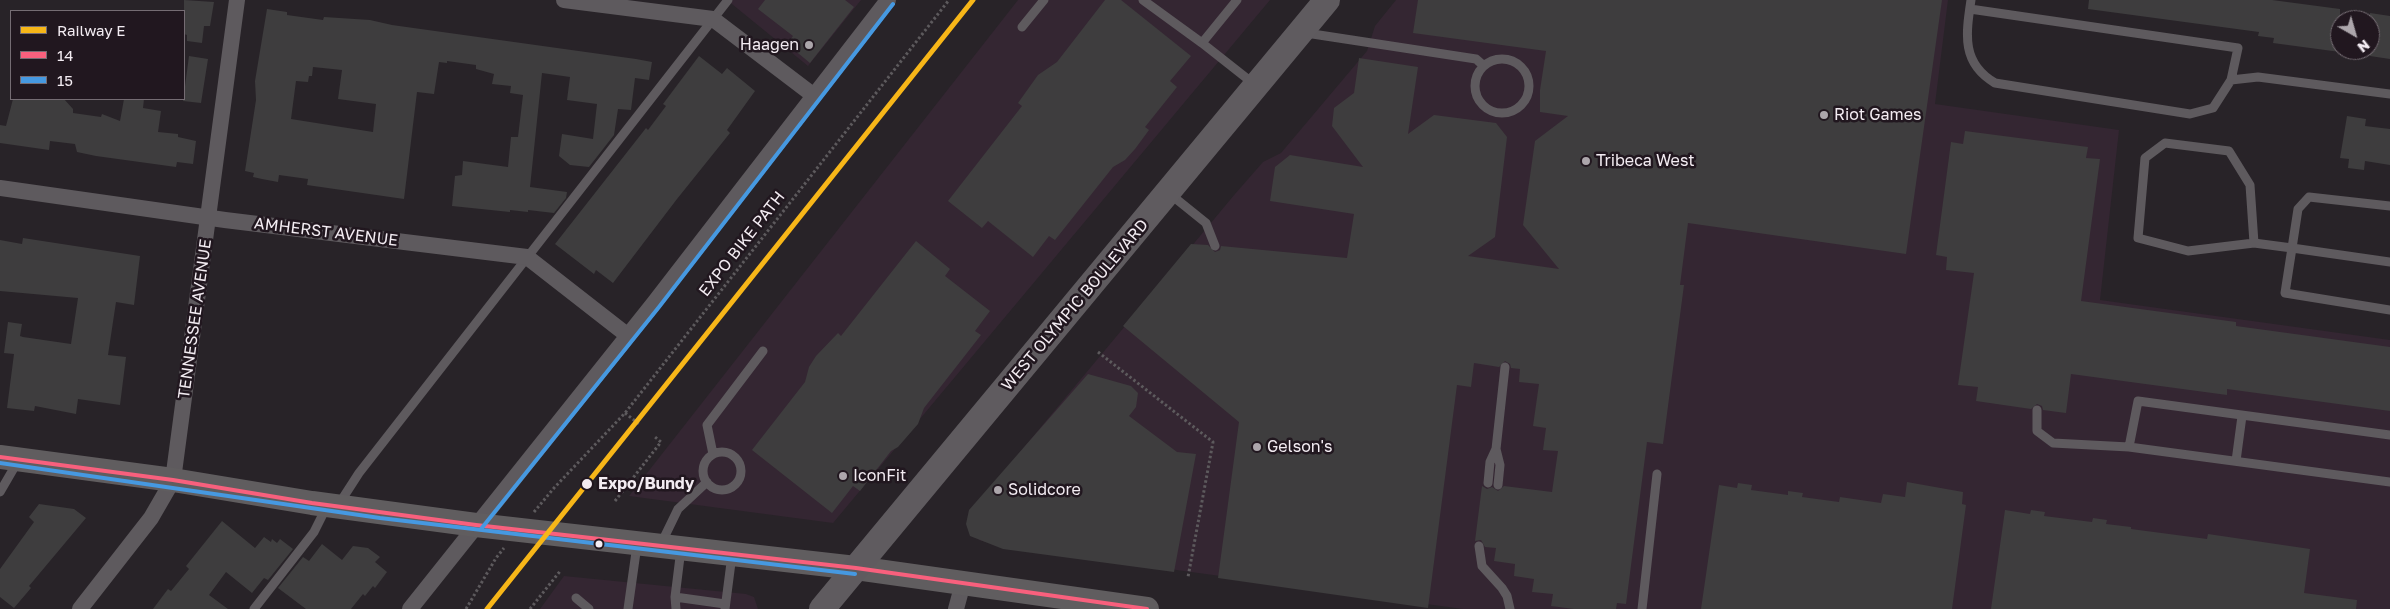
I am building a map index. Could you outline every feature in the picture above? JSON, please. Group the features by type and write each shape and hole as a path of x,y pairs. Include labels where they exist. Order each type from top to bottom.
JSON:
{"main road":[{"name":"WEST OLYMPIC BOULEVARD","path":"822,609 1327,0"},
{"path":"10,458 173,480 332,506 476,525 856,568 1147,609"}],"street":[{"name":"TENNESSEE AVENUE","path":"80,609 151,518 173,480 237,0"},
{"path":"564,0 713,19 813,96"},
{"path":"410,609 627,335 888,0"},
{"name":"AMHERST AVENUE","path":"0,188 209,218 527,257"},
{"path":"527,257 627,335"},
{"path":"956,609 963,583"}],"lane":[{"path":"254,609 332,506 728,0"},
{"path":"1022,27 1044,0"},
{"path":"1143,0 1257,85"},
{"path":"1202,43 1237,0"},
{"path":"1970,4 2238,48 2231,80 2214,108 2190,114 1994,82 1983,76 1973,62 1967,47 1970,4"},
{"path":"1300,32 1476,59 1484,66"},
{"path":"1502,59 1518,65 1525,71 1529,89 1521,105 1506,113 1488,110 1482,105 1477,98 1475,80 1484,66 1502,59"},
{"path":"2231,80 2258,77 2390,94"},
{"path":"2254,243 2250,185 2229,151 2165,143 2145,158 2138,238 2188,251 2254,243 2390,262"},
{"path":"1168,193 1206,222 1215,246"},
{"path":"2390,206 2309,197 2298,209 2285,293 2390,310"},
{"path":"713,454 707,425 763,351"},
{"path":"1488,484 1490,462 1496,449 1505,368"},
{"path":"2129,447 2138,401 2390,435"},
{"path":"2038,410 2037,431 2052,443 2129,447 2390,482"},
{"path":"2236,461 2242,416"},
{"path":"1496,449 1500,465 1498,485"},
{"path":"719,452 732,455 740,464 740,476 734,486 716,490 706,482 703,470 708,458 713,454 719,452"},
{"path":"0,492 10,458"},
{"path":"1642,609 1657,474"},
{"path":"676,609 671,548 678,509 706,482"},
{"path":"628,609 637,544"},
{"path":"1483,546 1482,566 1502,588 1507,596 1510,609"},
{"path":"675,597 725,607 732,554"},
{"path":"576,598 590,609"}],"path":[{"name":"EXPO BIKE PATH","path":"547,496 625,413 949,0"},
{"path":"1098,352 1213,442 1188,577"},
{"path":"625,413 639,424"},
{"path":"614,501 661,442 655,437"},
{"path":"466,609 496,558"},
{"path":"530,609 561,570"}],"shaded area":[{"path":"727,0 861,0 808,66"},
{"path":"1018,0 1270,0 833,523 629,496"},
{"path":"1396,0 1948,0 1935,104 2119,130 2100,300 2390,340 2390,609 1463,609 1000,546 979,540 970,526 971,511 1235,194 1263,162 1281,153 1367,51 1375,26"},
{"path":"564,576 746,594 754,597 758,609 540,609"}],"building":[{"path":"184,0 214,2 210,26 204,26 202,43 187,41"},
{"path":"765,0 845,0 854,7 810,63 787,44 793,36 758,9"},
{"path":"1105,0 1121,0 1191,56 1170,81 1177,87 1145,127 1149,130 1135,149 1125,160 1113,167 1055,240 1049,236 1033,257 988,221 982,228 948,201 1022,106 1018,103 1038,75 1057,62"},
{"path":"1418,0 1942,0 1906,254 1688,223 1680,285 1684,285 1663,444 1647,442 1626,604 1617,603 1616,609 1574,609 1551,606 1553,594 1532,592 1534,579 1514,576 1515,564 1494,561 1496,548 1485,547 1481,540 1475,541 1482,486 1487,489 1492,487 1498,491 1504,486 1552,492 1558,451 1543,450 1546,428 1533,426 1539,384 1519,382 1520,369 1511,368 1510,364 1505,361 1499,367 1474,363 1471,387 1457,385 1428,608 1218,578 1239,422 1123,326 1191,244 1208,245 1215,252 1220,250 1221,246 1347,258 1354,214 1270,201 1275,167 1290,155 1363,167 1332,126 1334,108 1354,93 1359,58 1418,67 1408,134 1434,115 1496,123 1507,137 1495,237 1468,256 1559,269 1523,225 1535,141 1568,116 1540,112 1540,90 1546,51 1413,33"},
{"path":"2089,0 2272,0 2340,10 2330,10 2330,51 2273,43 2274,38 2258,36 2259,32 2088,9"},
{"path":"267,9 287,12 287,15 323,20 324,17 370,20 392,25 652,62 649,80 635,78 631,110 618,109 614,135 589,167 570,165 559,156 562,134 593,139 597,104 567,100 570,77 542,73 530,187 567,192 566,198 554,213 528,210 528,212 510,210 510,212 452,206 455,176 462,175 463,161 508,167 511,137 518,137 523,95 510,93 511,86 492,84 494,74 476,69 476,65 447,61 447,63 439,62 434,94 417,92 404,199 307,185 308,179 279,175 278,182 253,177 254,173 245,171 256,100 255,81","holes":["313,67 342,70 338,99 376,104 373,132 291,119 296,81 308,82 309,76 312,76"]},
{"path":"2380,14 2390,16 2390,59 2380,58"},
{"path":"189,56 208,59 201,103 183,101 185,100"},
{"path":"699,56 722,74 727,68 755,91 727,130 730,133 613,283 596,270 594,274 555,244 646,128 648,130 666,106 663,104"},
{"path":"13,100 65,100 73,109 73,113 101,117 102,114 120,121 124,100 144,100 143,108 161,111 158,132 178,134 178,137 196,141 193,164 177,162 176,167 96,156 77,152 75,144 50,141 49,150 0,143 0,125 6,126"},
{"path":"2347,116 2366,119 2365,126 2390,129 2390,165 2365,161 2364,170 2348,168 2349,159 2340,158"},
{"path":"1965,131 2088,147 2086,158 2100,159 2081,301 2236,322 2236,326 2390,347 2390,411 2227,389 2227,395 2071,374 2066,413 2043,410 2042,406 2037,404 2031,409 1976,401 1978,387 1958,385 1974,273 1946,270 1947,257 1936,255 1951,142 1963,144"},
{"path":"23,238 140,256 134,305 116,302 108,355 126,357 120,405 78,399 76,414 35,406 34,411 7,408 14,354 4,353 8,322 22,324 20,336 71,344 78,298 0,291 0,240 22,244"},
{"path":"916,241 950,269 945,276 990,311 975,331 981,335 924,408 918,424 898,447 891,451 860,491 853,486 832,513 752,450 805,382 809,367 816,356 838,333 841,336"},
{"path":"1088,374 1131,386 1138,393 1136,407 1129,416 1177,452 1196,454 1174,572 1003,549 970,536 966,524 969,510"},
{"path":"1907,482 1963,492 1962,504 1966,505 1952,609 1701,609 1719,485 1737,488 1738,483 1752,485 1751,490 1788,495 1788,491 1803,493 1802,497 1839,502 1840,497 1881,503 1883,494 1905,497"},
{"path":"39,504 74,509 86,518 29,586 31,588 14,608 0,597 0,569 34,522 29,517"},
{"path":"2005,510 2030,514 2031,510 2045,512 2044,516 2092,522 2093,518 2107,520 2106,524 2131,527 2131,529 2207,539 2208,534 2310,549 2304,593 2357,600 2356,609 1991,609"},
{"path":"222,521 255,548 264,537 271,542 272,539 277,543 280,539 293,549 268,580 264,578 252,593 226,572 209,595 228,609 153,609 168,589 171,591 189,569 186,566"},
{"path":"322,544 342,560 353,546 368,548 380,557 375,562 387,572 375,588 373,586 365,596 363,594 351,609 306,609 278,588 303,557 309,561"}],"rail line":[{"name":"E","path":"487,609 973,0"}],"transit line":[{"name":"15","path":"481,529 659,307 893,4"},
{"name":"14","path":"0,457 173,480 312,503 476,525 856,568 1147,609"},
{"name":"15","path":"0,463 380,518 855,574"}],"place":[{"name":"Haagen","path":"809,45"},
{"name":"Riot Games","path":"1824,115"},
{"name":"Tribeca West","path":"1586,161"},
{"name":"Gelson's","path":"1257,447"},
{"name":"IconFit","path":"843,476"},
{"name":"Expo/Bundy","path":"587,484"},
{"name":"Solidcore","path":"998,490"}]}
